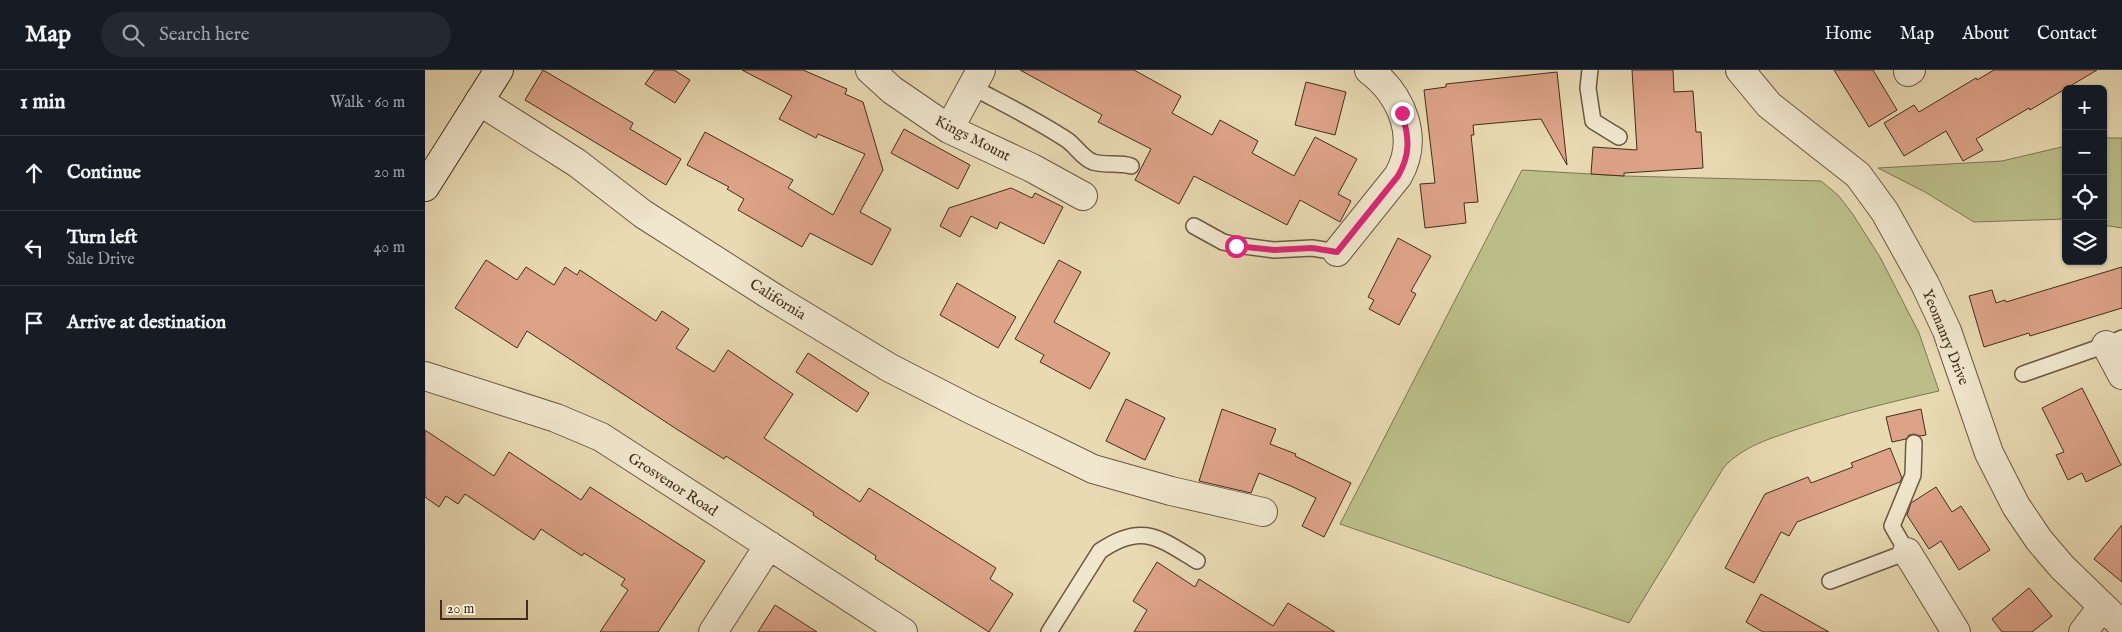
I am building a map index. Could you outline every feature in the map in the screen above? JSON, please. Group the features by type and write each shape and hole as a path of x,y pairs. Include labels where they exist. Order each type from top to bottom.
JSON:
{"street":[{"path":"425,187 499,70"},
{"name":"Kings Mount","path":"870,70 892,90 949,129 1032,168 1083,196"},
{"name":"Yeomanry Drive","path":"1740,70 1769,105 1858,175 1885,212 1925,284 1947,331 1989,453 2016,506 2039,540 2062,567 2122,625"},
{"path":"1337,252 1398,176 1405,164 1408,133 1402,113 1381,73"},
{"path":"949,129 977,79"},
{"name":"California","path":"479,101 577,163 643,214 776,299 882,363 1093,470 1171,491 1263,512"},
{"path":"2114,342 2122,374"},
{"name":"Grosvenor Road","path":"425,376 555,418 601,437 903,632"},
{"path":"713,632 769,545"},
{"path":"1907,552 1956,632"},
{"path":"2083,632 2102,607"}],"lane":[{"path":"1590,70 1588,88 1593,121 1619,137"},
{"path":"977,79 1069,141 1085,158 1103,164 1116,163 1131,166"},
{"path":"1194,226 1223,242 1236,246 1274,250 1312,248 1337,252"},
{"path":"2023,374 2114,342"},
{"path":"1830,581 1907,552 1892,526 1913,475 1914,443"},
{"path":"1049,632 1101,551 1113,542 1127,537 1148,535 1158,537 1197,561"}],"green space":[{"path":"2107,138 2122,138 2122,228 2107,226"},
{"path":"2062,147 2062,219 1974,222 1925,192 1878,168 2002,161"},
{"path":"1522,170 1624,176 1821,181 1838,195 1852,213 1880,257 1919,333 1939,391 1813,424 1748,448 1724,467 1629,623 1340,524"}],"building":[{"path":"543,70 633,123 630,129 681,159 666,185 525,100"},
{"path":"655,70 674,70 690,80 675,103 645,84"},
{"path":"742,70 803,70 847,89 845,94 863,102 883,170 860,212 891,229 872,265 810,233 802,247 738,210 744,199 727,189 729,187 687,165 705,132 793,180 788,188 833,215 865,154 818,134 816,138 779,119 792,96"},
{"path":"1020,70 1134,70 1181,96 1172,113 1212,135 1220,120 1258,141 1252,153 1294,176 1315,137 1357,159 1338,194 1351,201 1340,222 1300,200 1287,225 1194,176 1179,204 1135,180 1151,149 1098,122 1102,115"},
{"path":"1632,70 1673,70 1674,92 1693,91 1696,132 1701,132 1703,168 1624,173 1624,176 1591,174 1593,147 1637,150"},
{"path":"1834,70 1873,70 1897,110 1869,127"},
{"path":"1994,70 2097,70 2072,85 2062,85 2062,91 1976,139 1983,150 1963,161 1946,131 1904,156 1884,123 1914,105 1919,112 1976,78 1977,80"},
{"path":"1557,72 1567,165 1541,119 1473,125 1474,135 1471,135 1478,202 1464,203 1466,223 1425,228 1420,184 1435,183 1424,90 1446,87 1446,84"},
{"path":"1306,82 1346,92 1335,135 1295,125"},
{"path":"904,129 970,165 958,189 891,153"},
{"path":"1011,188 1032,198 1035,193 1063,207 1044,244 1000,222 997,229 971,216 960,237 940,226 949,208"},
{"path":"1398,238 1431,256 1411,291 1416,294 1399,325 1369,309 1374,300 1368,297"},
{"path":"486,260 517,280 526,267 554,285 565,267 577,275 580,270 656,321 662,311 689,329 676,348 714,372 728,350 793,394 764,438 860,502 869,488 996,568 990,579 1013,594 989,632 875,559 876,556 813,515 814,513 726,456 724,459 678,430 527,331 517,348 455,308"},
{"path":"1059,260 1081,272 1054,322 1110,353 1090,389 1040,362 1044,355 1015,339"},
{"path":"2122,267 2122,308 2030,336 2029,333 1984,347 1969,296 1992,290 1996,303 2005,300 2006,302"},
{"path":"957,283 1016,317 998,348 940,315"},
{"path":"808,353 869,393 857,412 796,372"},
{"path":"2082,388 2121,465 2086,482 2082,473 2068,480 2056,455 2064,452 2042,408"},
{"path":"1126,399 1165,418 1145,460 1106,441"},
{"path":"1222,409 1276,429 1270,444 1296,454 1295,456 1351,483 1324,537 1302,526 1316,498 1293,487 1259,473 1251,493 1199,481"},
{"path":"1921,409 1926,435 1909,435 1906,439 1892,442 1886,417"},
{"path":"425,430 494,476 509,452 581,500 590,487 705,561 658,632 600,632 628,590 621,585 625,579 584,553 582,556 541,529 534,540 465,494 458,504 446,496 439,507 425,497"},
{"path":"1890,448 1902,478 1900,482 1797,522 1789,536 1781,532 1754,583 1725,568 1765,494 1808,477 1811,483 1853,467 1851,463"},
{"path":"1936,487 1952,512 1961,506 1990,550 1959,570 1941,541 1929,549 1907,515 1911,503"},
{"path":"2122,525 2122,582 2094,559"},
{"path":"1157,562 1195,587 1199,579 1273,626 1288,603 1335,632 1134,632 1147,610 1133,601"},
{"path":"2029,588 2052,616 2032,632 2002,632 1992,619"},
{"path":"1761,594 1829,632 1763,632 1746,622"},
{"path":"775,605 817,632 758,632"}],"route":[{"path":"1236,246 1274,250 1312,248 1337,252 1349,240 1405,164 1408,149 1408,133 1402,113"}]}
